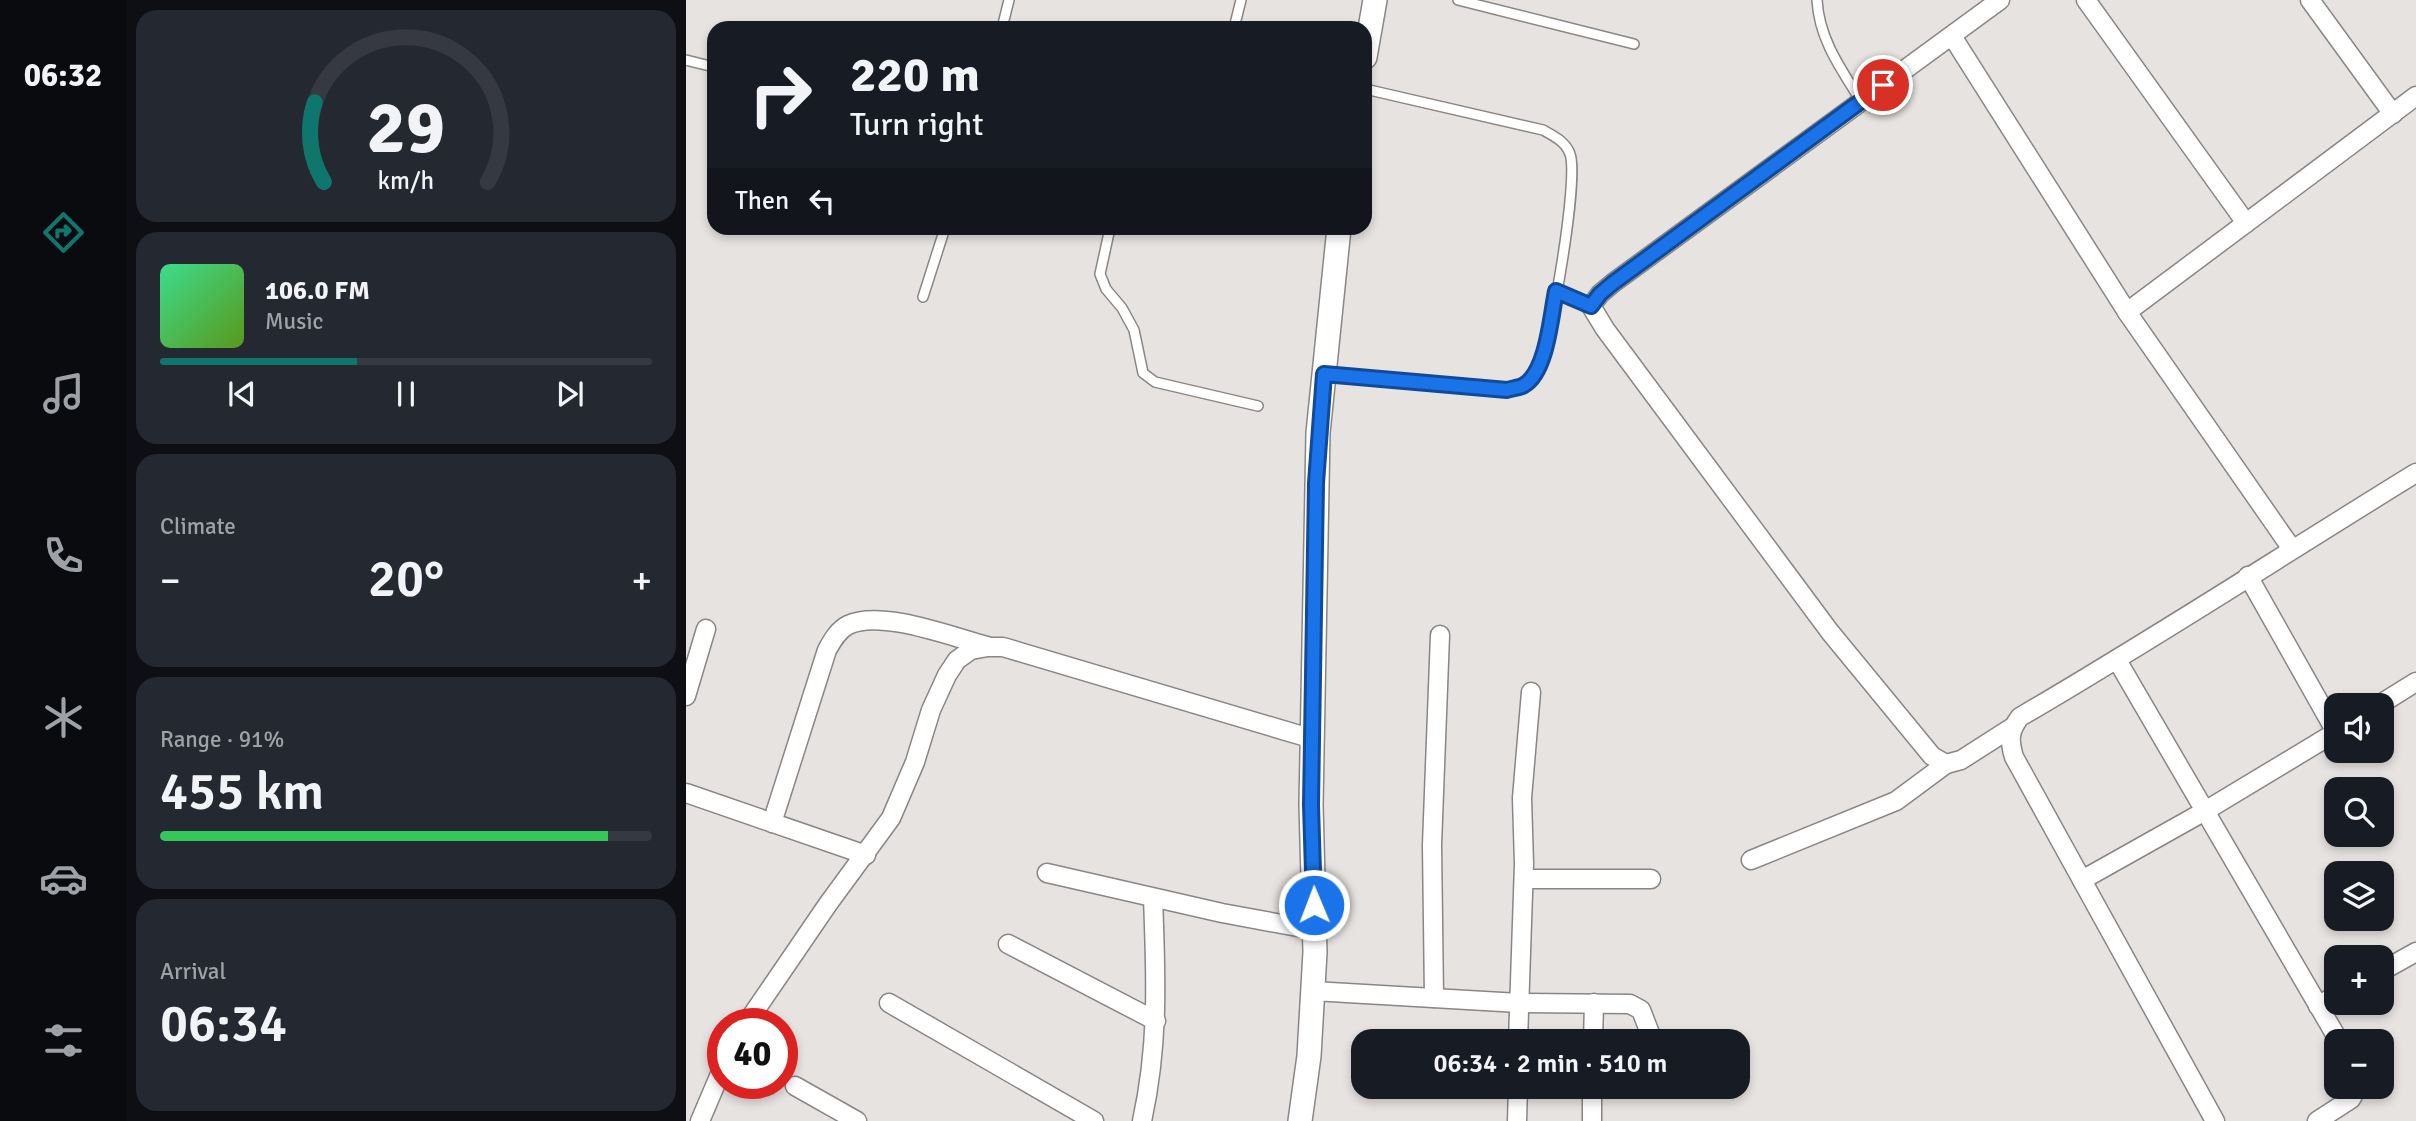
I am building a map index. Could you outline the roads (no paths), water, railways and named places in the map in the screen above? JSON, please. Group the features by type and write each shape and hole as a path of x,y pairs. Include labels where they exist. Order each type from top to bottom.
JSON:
{"street":[{"path":"1371,21 1375,0"},
{"path":"1946,764 1932,757 1830,632 1605,329 1591,306 1613,283 2000,0"},
{"path":"2085,0 2246,223"},
{"path":"2310,0 2393,114"},
{"path":"1952,36 2127,312 2292,549"},
{"path":"2127,312 2416,96"},
{"path":"1300,1121 1310,1056 1313,991 1311,805 1316,483 1338,235"},
{"path":"1751,860 1896,801 1946,764 1961,761 2011,728 2020,717 2117,660 2416,473"},
{"path":"2249,576 2324,710"},
{"path":"772,823 827,650 834,638 847,626 867,621 890,622 988,647"},
{"path":"686,696 706,629"},
{"path":"1434,998 1432,845 1440,635"},
{"path":"757,1008 891,818 947,675 957,660 971,650 1003,647 1313,738"},
{"path":"2117,660 2332,1029"},
{"path":"2394,696 2416,682"},
{"path":"1518,1029 1524,879 1522,798 1531,692"},
{"path":"2011,728 2010,743 2014,757 2215,1121"},
{"path":"2082,880 2206,811 2324,739"},
{"path":"686,793 866,855"},
{"path":"1047,873 1153,898 1314,930"},
{"path":"1524,879 1651,879"},
{"path":"1142,1121 1156,1021 1153,898"},
{"path":"1009,944 1156,1021"},
{"path":"2394,964 2416,952"},
{"path":"1313,991 1519,1003 1630,1004 1636,1006 1645,1016 1649,1029"},
{"path":"2318,1006 2324,1002"},
{"path":"889,1003 1094,1121"},
{"path":"1593,1029 1594,1003"},
{"path":"798,1088 857,1121"},
{"path":"700,1121 709,1099"},
{"path":"1517,1121 1518,1099"},
{"path":"1592,1099 1592,1121"},
{"path":"2317,1121 2351,1099"}],"lane":[{"path":"1004,21 1009,0"},
{"path":"1236,21 1241,0"},
{"path":"1458,0 1634,44"},
{"path":"1818,0 1819,26 1861,102"},
{"path":"686,60 707,65"},
{"path":"1324,374 1507,390 1525,385 1544,354 1563,258 1574,171 1570,153 1560,140 1543,130 1372,91"},
{"path":"923,297 943,235"},
{"path":"1108,235 1100,274 1106,289 1122,308 1134,330 1143,373 1155,382 1258,407"},
{"path":"1556,291 1591,306"}]}
